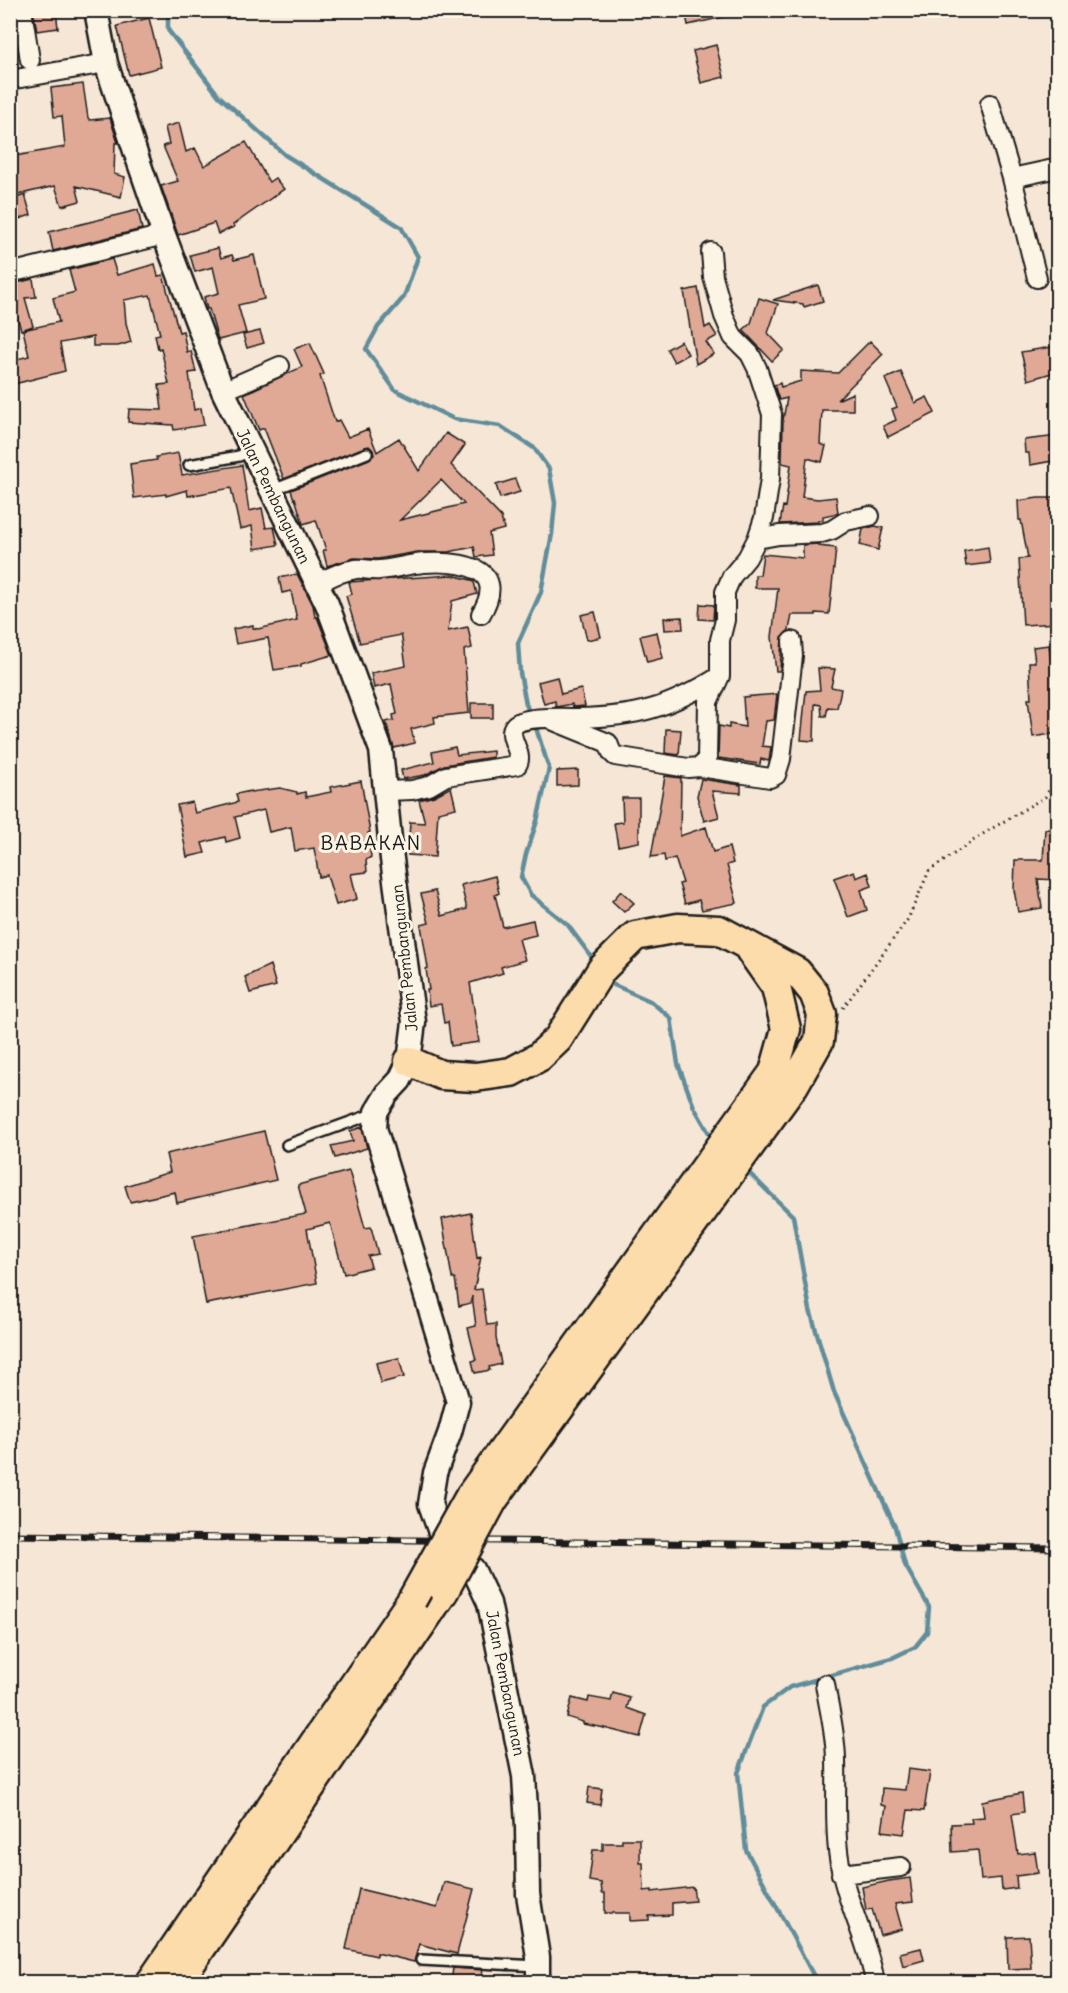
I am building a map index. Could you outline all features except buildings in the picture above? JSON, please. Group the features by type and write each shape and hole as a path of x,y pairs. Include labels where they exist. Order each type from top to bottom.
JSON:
{"main road":[{"path":"410,1061 441,1076 475,1077 511,1072 539,1057 558,1039 602,969 635,936 678,928 719,930 746,943 797,972 830,1014"},
{"path":"737,1145 774,1072 786,1029 776,987 746,943"},
{"path":"786,1029 830,1014"},
{"path":"152,1983 482,1498 737,1145 794,1085 819,1041 830,1014"},
{"path":"178,1983 444,1591 482,1498"}],"street":[{"name":"Jalan Pembangunan","path":"96,10 106,63 164,235 223,391 336,626 381,750 392,859 414,1022 410,1061 400,1080 387,1094 376,1112 375,1128 458,1402 435,1473 430,1504 443,1541 473,1569 489,1603 524,1776 528,1894 538,1974"},
{"path":"19,22 30,60"},
{"path":"10,80 106,63"},
{"path":"990,104 1012,178 1037,278"},
{"path":"1012,178 1058,168"},
{"path":"10,273 164,235"},
{"path":"700,767 707,760 708,702 720,676 720,640 725,620 725,592 732,576 747,558 764,518 770,478 772,414 757,368 750,354 733,337 724,316 712,277 711,252"},
{"path":"223,391 280,366"},
{"path":"757,539 779,534 822,533 846,521 870,516"},
{"path":"317,584 357,569 377,570 423,563 464,565 482,571 487,577 489,599 481,614"},
{"path":"547,718 608,743 615,756 770,778 776,775 781,759 793,656 792,641"},
{"path":"386,791 412,790 429,786 446,776 517,765 519,759 512,734 513,727 520,722 547,718 606,717 637,713 683,698 720,676"},
{"path":"825,1684 836,1759 837,1842 842,1874 875,1983"},
{"path":"842,1874 901,1867"}],"lane":[{"path":"189,465 239,456 252,451"},
{"path":"271,491 367,453"},
{"path":"287,1145 376,1112"},
{"path":"421,1960 538,1974"}],"path":[{"path":"830,1014 908,919 929,871 986,832 1045,797 1058,775"}],"waterway":[{"path":"168,10 168,30 219,96 285,155 401,227 418,257 404,297 378,327 366,349 395,390 454,419 500,426 534,448 549,469 555,503 552,534 541,592 518,643 520,673 530,714"},
{"path":"535,725 549,768 521,877 531,895 567,924 596,963"},
{"path":"605,981 650,1001 671,1018 678,1064 694,1107 713,1140"},
{"path":"746,1170 793,1216 810,1310 834,1392 895,1527 905,1565 929,1607 927,1632 915,1647 892,1658 790,1687 763,1707 738,1773 746,1850 817,1982"}],"railway":[{"path":"10,1535 1058,1548"}],"district":[{"name":"BABAKAN","path":"371,842"}]}
